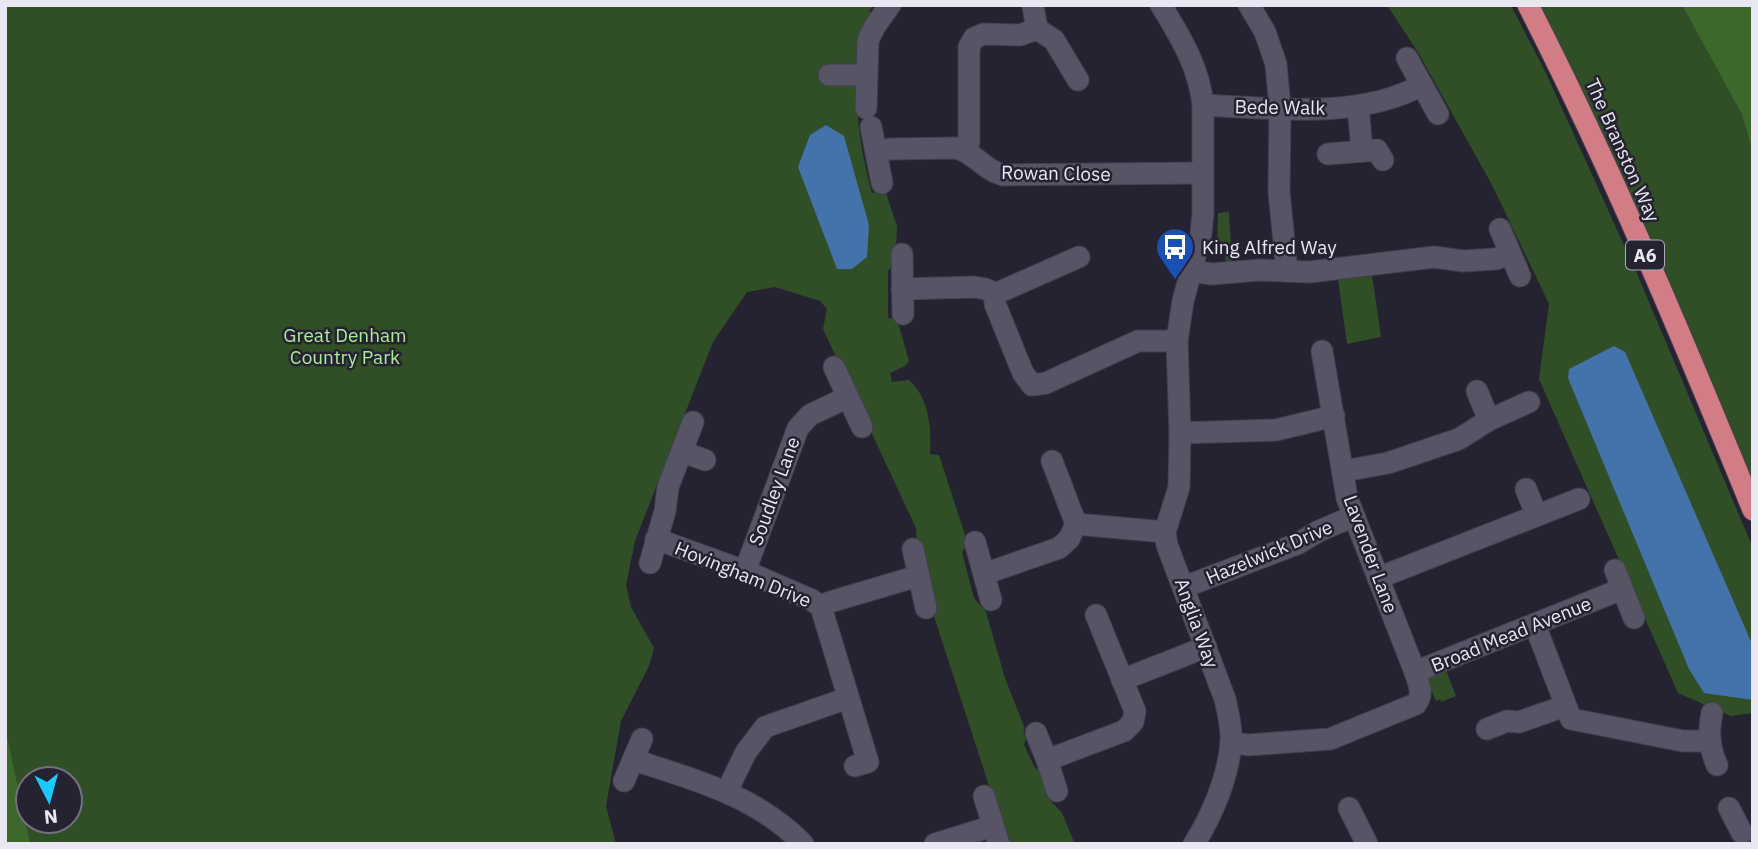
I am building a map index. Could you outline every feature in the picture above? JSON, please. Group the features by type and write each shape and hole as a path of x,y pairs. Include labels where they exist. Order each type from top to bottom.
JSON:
{"highway":[{"name":"The Branston Way","path":"1528,5 1574,95 1653,271 1753,510"}],"street":[{"path":"883,183 869,118 866,75 868,40 890,5"},
{"path":"1076,524 1164,532 1179,487 1177,341 1183,301 1201,234 1203,105 1193,60 1161,5"},
{"path":"1249,5 1265,32 1276,64 1280,108 1279,192 1287,271"},
{"path":"1032,6 1037,29 1054,40 1079,71"},
{"path":"876,152 890,149 957,148 967,151 970,141 969,47 974,38 984,34 1020,35 1037,29"},
{"path":"1407,58 1438,114"},
{"path":"829,75 866,75"},
{"name":"Bede Walk","path":"1203,105 1280,108 1358,106 1401,96 1422,85"},
{"path":"1358,106 1362,151"},
{"path":"1328,154 1377,150 1383,160"},
{"name":"Rowan Close","path":"967,151 989,171 1003,175 1202,173"},
{"path":"1500,229 1520,276"},
{"path":"1191,271 1212,274 1328,270 1434,257 1463,261 1496,259 1510,253"},
{"path":"902,254 903,314"},
{"path":"995,294 1070,256"},
{"path":"902,289 974,287 995,294"},
{"path":"995,294 995,303 1018,362 1032,385 1046,383 1138,341 1177,341"},
{"name":"Lavender Lane","path":"1322,351 1348,498 1415,672"},
{"path":"834,367 862,427"},
{"path":"1477,391 1489,420"},
{"name":"Soudley Lane","path":"745,571 798,428 810,415 848,397"},
{"path":"1343,471 1388,463 1459,439 1489,420 1528,402"},
{"path":"1180,433 1276,430 1334,416"},
{"path":"650,563 665,511 668,487 693,422"},
{"path":"683,452 705,460"},
{"path":"984,573 1059,548 1069,539 1076,524 1052,461"},
{"path":"1525,489 1536,514"},
{"path":"1378,578 1579,499"},
{"name":"Hazelwick Drive","path":"1184,587 1297,544 1354,516"},
{"name":"Anglia Way","path":"1164,532 1225,699 1230,724 1231,742 1212,813 1194,844"},
{"name":"Hovingham Drive","path":"656,539 745,571 812,600 821,607 868,762 855,766"},
{"path":"975,542 991,600"},
{"path":"913,549 926,608"},
{"path":"821,607 918,576"},
{"name":"Broad Mead Avenue","path":"1231,742 1248,745 1330,739 1416,704 1421,692 1415,672 1535,625 1618,580 1634,618"},
{"path":"1047,760 1124,731 1133,722 1135,711 1096,615"},
{"path":"1535,625 1571,719 1683,741 1710,741"},
{"path":"1122,680 1206,647"},
{"path":"727,791 746,752 765,727 848,698"},
{"path":"1487,729 1507,721 1519,722 1565,706"},
{"path":"1712,713 1708,729 1717,765"},
{"path":"1036,733 1057,791"},
{"path":"624,781 642,739"},
{"path":"634,760 727,791 765,812 797,842"},
{"path":"935,844 996,835 984,796"},
{"path":"1349,808 1367,844"},
{"path":"1729,808 1744,835"}],"green space":[{"name":"Great Denham Country Park","path":"5,5 874,5 869,11 873,14 860,58 857,103 862,148 872,193 885,190 897,226 896,252 892,252 892,266 888,271 888,318 897,319 909,361 890,373 892,382 909,380 916,387 925,405 930,424 930,454 939,455 968,544 962,552 974,598 986,612 1005,678 1025,729 1024,745 1035,768 1041,771 1047,797 1062,813 1075,844 1011,844 996,797 991,792 932,610 935,601 926,555 917,549 916,528 823,329 827,309 820,301 775,287 747,292 713,342 635,541 626,585 631,607 654,648 649,666 621,721 606,806 616,844 5,844"},
{"path":"1387,5 1511,5 1546,73 1638,276 1753,548 1753,713 1731,716 1678,693 1539,379 1549,304 1492,185 1419,54"},
{"path":"1537,5 1682,5 1742,115 1753,153 1753,490"},
{"path":"1682,5 1753,5 1753,153 1742,115"},
{"path":"1229,212 1232,264 1226,264 1224,251 1217,246 1218,213"},
{"path":"1372,275 1381,337 1347,344 1338,279"},
{"path":"1446,670 1456,696 1441,702 1440,699 1436,701 1429,678"},
{"path":"5,727 14,769 14,835 28,835 30,844 5,844"}],"water":[{"path":"826,125 844,136 869,225 867,257 852,269 837,269 798,167 810,135"},
{"path":"1614,346 1625,352 1753,646 1753,700 1704,693 1689,669 1568,378 1569,369"}],"place":[{"name":"King Alfred Way","path":"1175,281"}]}
